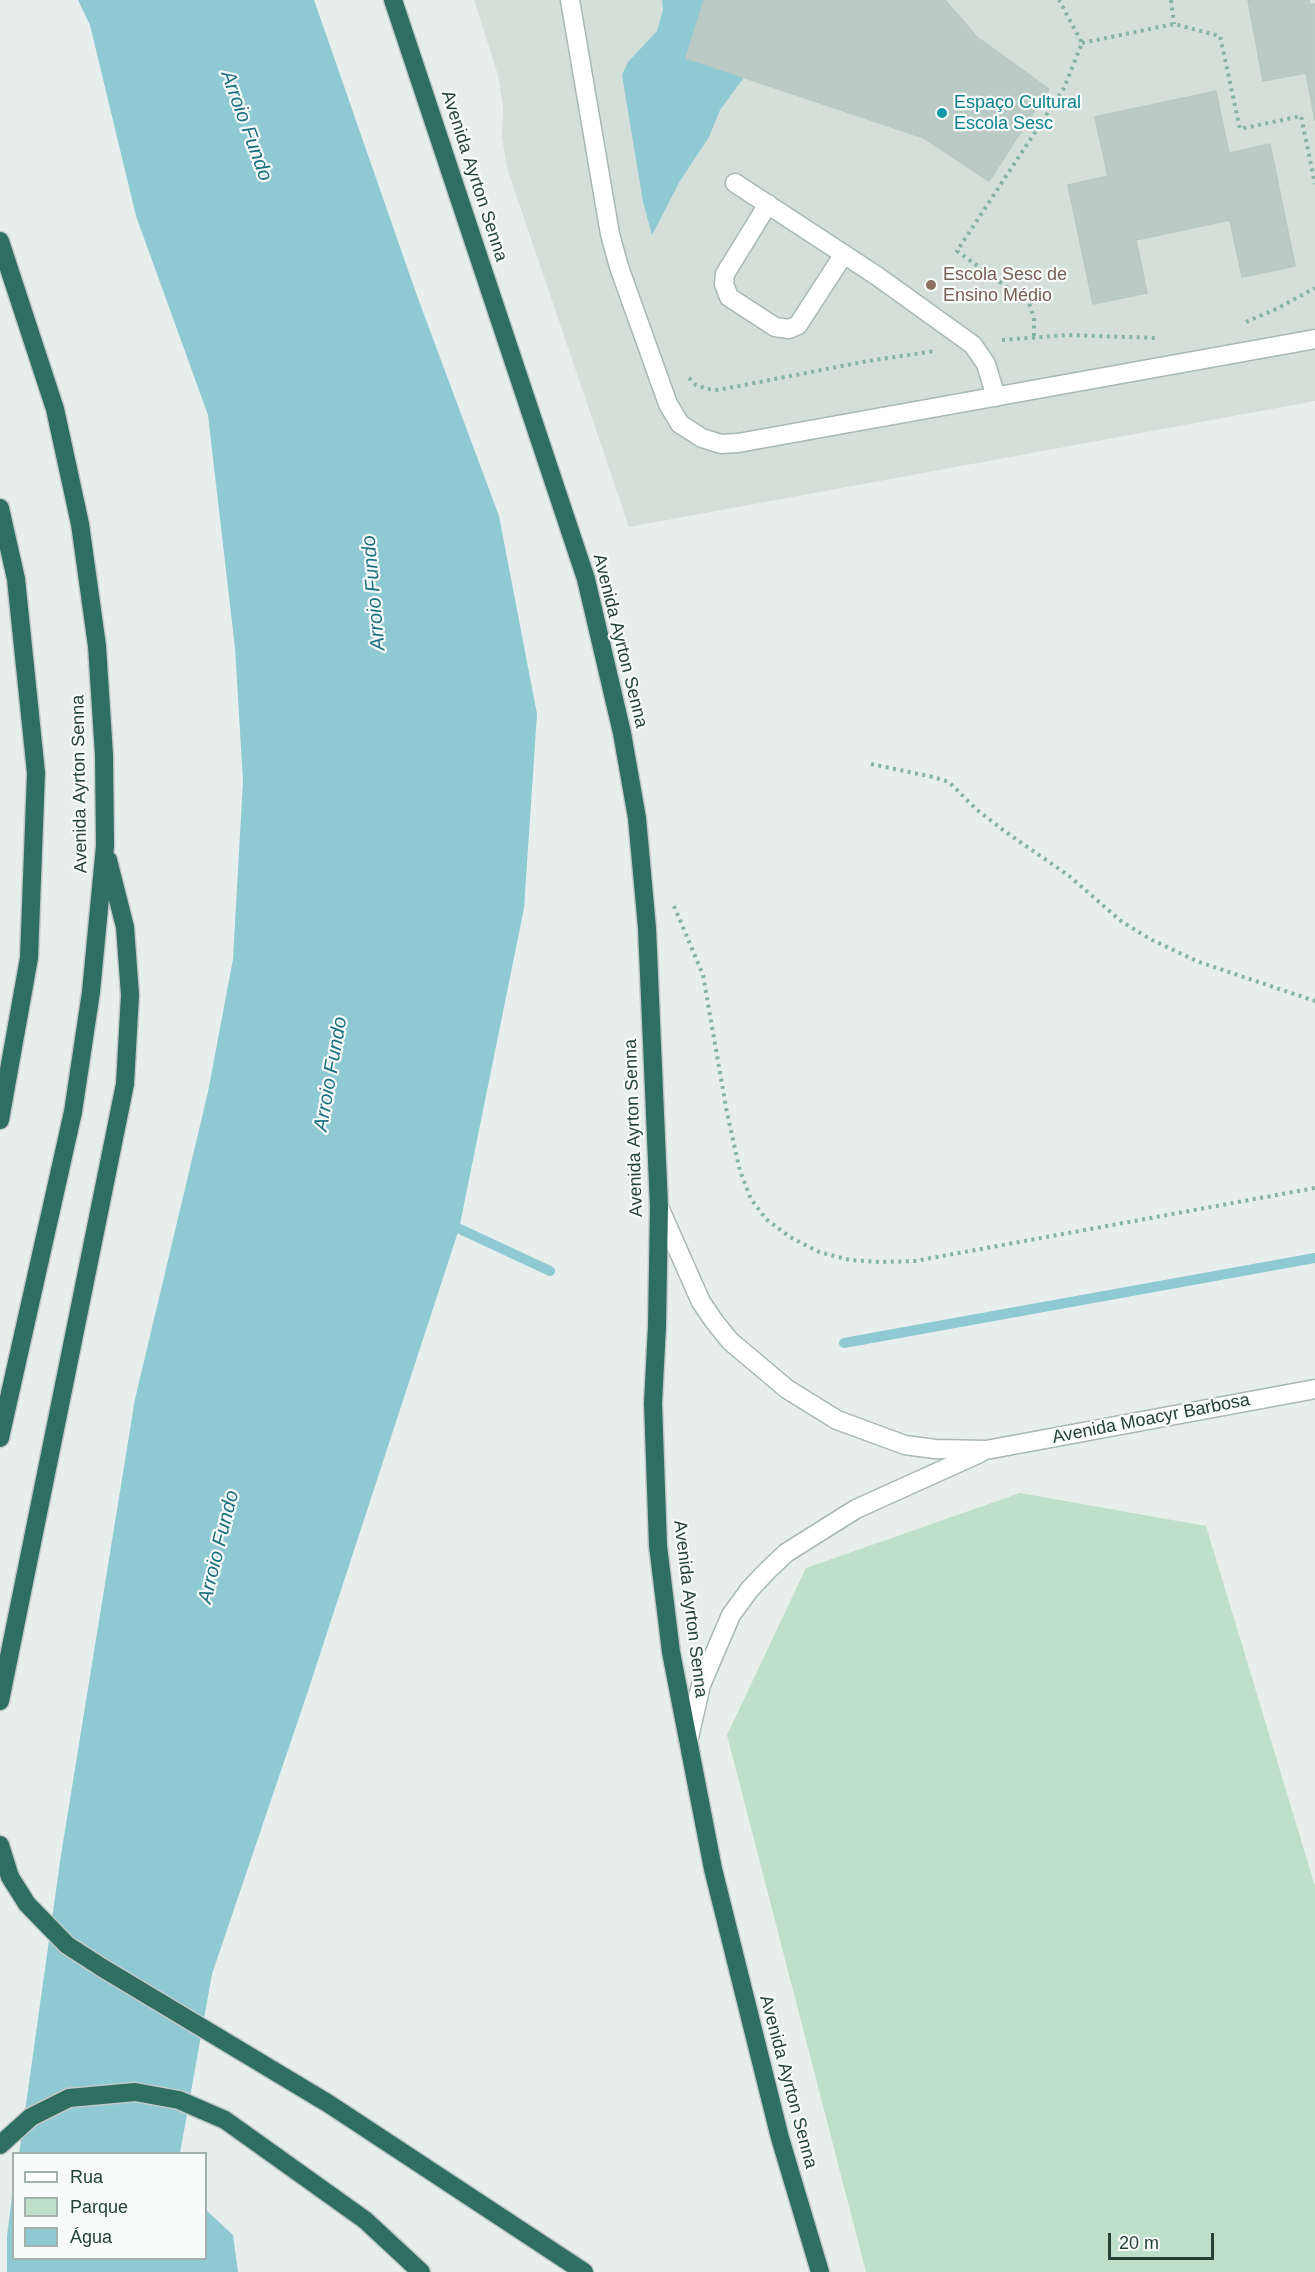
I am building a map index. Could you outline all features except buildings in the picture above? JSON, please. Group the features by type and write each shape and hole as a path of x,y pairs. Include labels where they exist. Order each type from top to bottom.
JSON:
{"highway":[{"name":"Avenida Ayrton Senna","path":"393,0 586,579 622,733 637,818 647,928 659,1207 653,1403 658,1546 671,1652 713,1869 753,2037 820,2272"},
{"name":"Avenida Ayrton Senna","path":"0,241 55,409 80,524 97,646 104,755 105,846 91,992 73,1112 0,1438"},
{"path":"0,508 16,579 36,772 29,958 0,1120"},
{"path":"0,1701 125,1084 130,995 124,927 105,846"},
{"path":"0,1845 10,1877 27,1905 67,1944 101,1967 329,2104 584,2272"},
{"path":"0,2145 31,2117 69,2098 135,2092 179,2100 225,2120 365,2220 421,2272"}],"street":[{"path":"570,0 609,234 668,404 680,424 702,438 721,444 738,443 1315,339"},
{"path":"735,183 844,254 973,345 986,364 996,397"},
{"path":"768,204 725,274 724,284 729,297 775,327 789,329 798,325 844,254"},
{"name":"Avenida Moacyr Barbosa","path":"659,1207 692,1285 714,1321 748,1357 787,1389 837,1420 905,1445 935,1449 986,1450 1315,1389"},
{"name":"Avenida Moacyr Barbosa","path":"688,1742 701,1685 731,1615 766,1572 786,1553 856,1509 986,1450"}],"path":[{"path":"1034,336 1034,318 1029,303 957,251 1064,88 1082,43 1059,0"},
{"path":"1172,0 1174,24"},
{"path":"1082,43 1174,24 1220,36 1240,129 1301,116 1315,184"},
{"path":"872,764 949,782 976,809 1007,834 1068,875 1121,921 1149,939 1199,962 1315,1001"},
{"path":"672,902 703,975 740,1171 751,1199 766,1219 790,1237 819,1252 860,1261 915,1261 1315,1188"}],"shaded area":[{"name":"Escola Sesc de Ensino Médio","path":"474,0 1315,0 1315,401 629,527 507,168 502,137 503,106 498,75"}],"green space":[{"path":"1020,1493 1206,1526 1315,1886 1315,2272 866,2272 727,1735 806,1568"}],"water":[{"name":"Arroio Fundo","path":"78,0 314,0 416,293 499,516 537,714 524,908 459,1229 307,1694 212,1974 180,2152 19,2152 61,1855 135,1399 208,1092 233,959 243,781 235,648 208,415 136,216 90,25"},
{"path":"662,0 801,0 720,110 709,137 680,181 652,235 643,202 622,75 628,62 657,31 663,10"},
{"path":"12,2197 12,2260 207,2260 207,2211 233,2235 238,2272 7,2272 7,2236"}],"waterway":[{"path":"447,1223 550,1271"},
{"path":"844,1343 1315,1258"}],"place":[{"name":"Espaço Cultural Escola Sesc","path":"942,113"},
{"name":"Escola Sesc de Ensino Médio","path":"931,285"}]}
